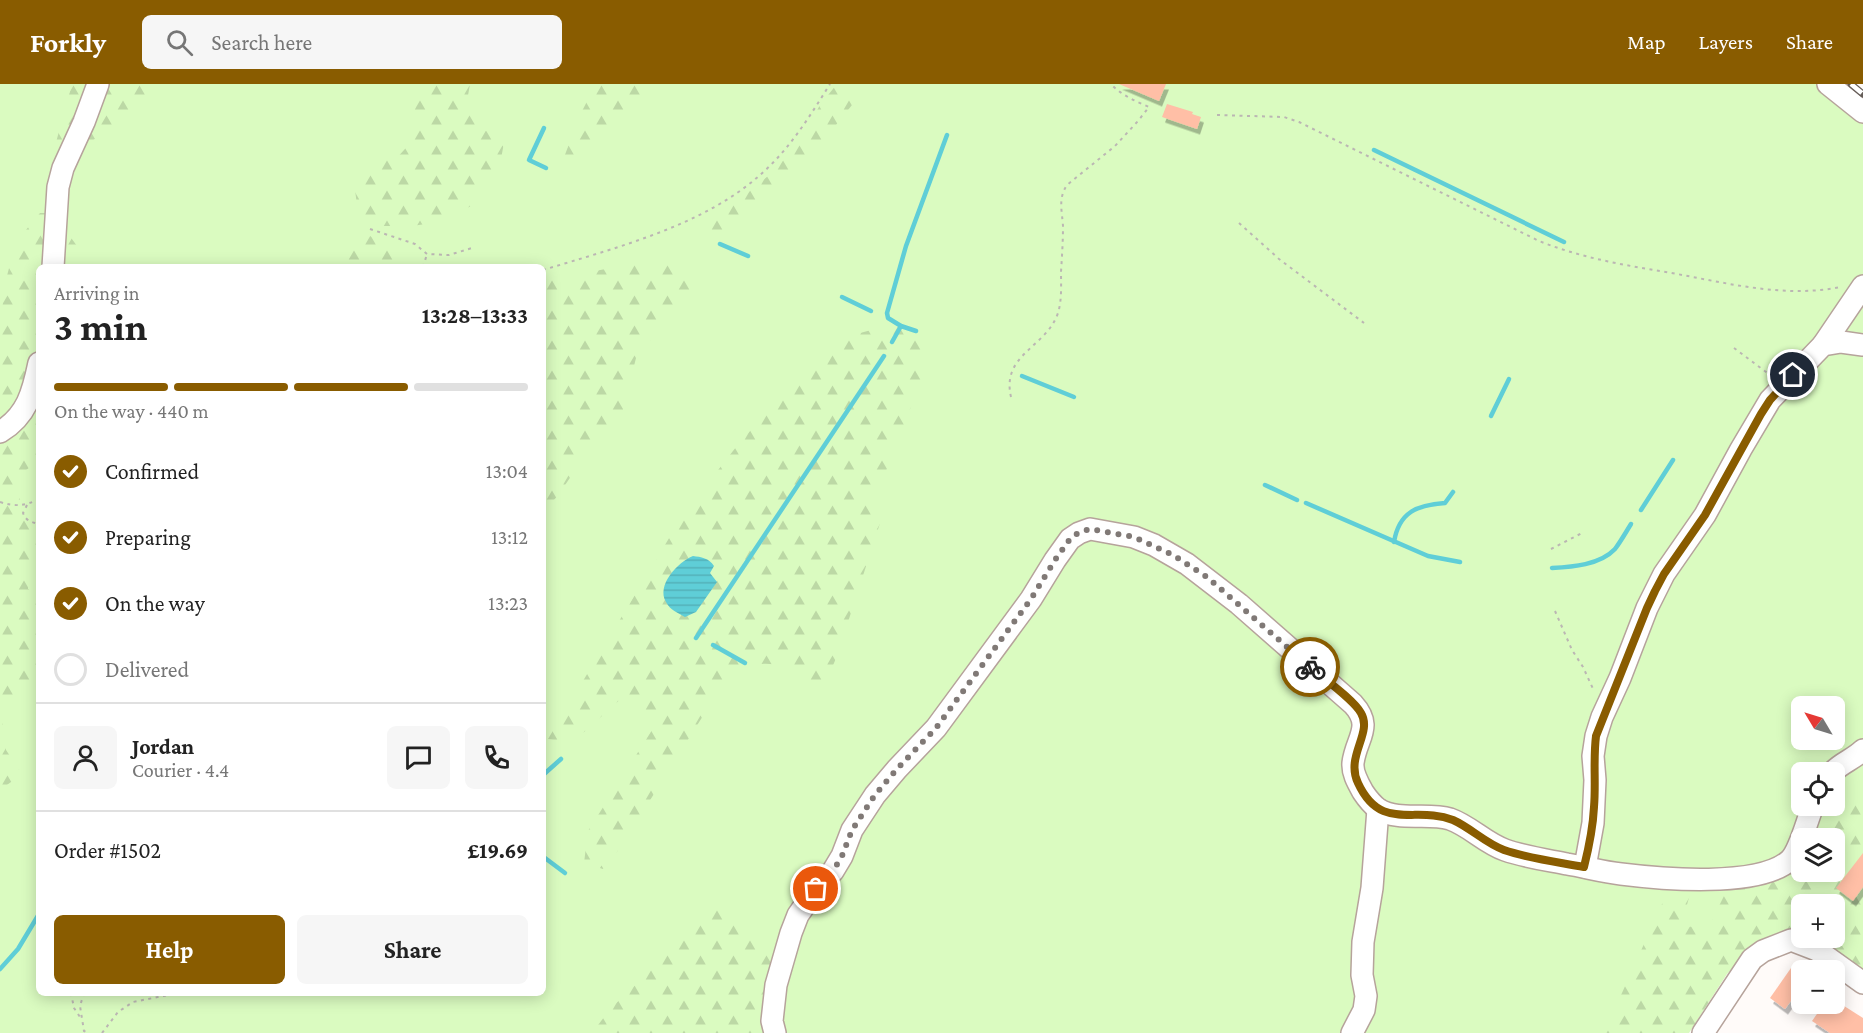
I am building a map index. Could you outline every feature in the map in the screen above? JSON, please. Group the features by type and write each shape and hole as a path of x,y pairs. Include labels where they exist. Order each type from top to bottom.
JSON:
{"street":[{"path":"53,264 58,187 63,168 98,84"},
{"path":"1828,84 1863,112"},
{"path":"1584,867 1593,823 1595,780 1593,756 1596,736 1647,608 1664,574 1705,515 1740,449 1770,400 1823,345 1853,287"},
{"path":"1823,345 1841,342 1863,345"},
{"path":"0,432 14,423 27,405 36,374"},
{"path":"775,1033 772,1021 776,986 798,915 833,871 842,856 852,830 875,795 936,728 1031,599 1070,539 1090,529 1134,537 1164,550 1187,564 1239,604 1353,704 1361,712 1364,726 1353,764 1357,783 1378,809 1393,815 1429,815 1447,818 1504,849 1521,855 1619,874 1693,879 1733,878 1767,872 1783,865 1793,857 1809,816"},
{"path":"1845,763 1855,758 1863,750"},
{"path":"1352,1033 1364,1010 1366,996 1362,975 1363,942 1372,888 1378,809"},
{"path":"1703,1033 1752,959 1763,951 1791,939 1817,950 1863,983"}],"path":[{"path":"546,269 639,240 710,211 729,199 761,175 783,152 806,122 830,84"},
{"path":"1011,397 1009,387 1014,367 1018,360 1045,334 1058,314 1063,248 1061,201 1063,192 1067,185 1125,136 1149,107 1116,90 1111,84"},
{"path":"1217,116 1284,117 1299,122 1539,241 1574,254 1634,267 1782,292 1853,287"},
{"path":"1239,223 1279,260 1364,323"},
{"path":"370,229 409,241 427,254 437,256 472,248"},
{"path":"424,264 427,254"},
{"path":"1734,348 1772,376"},
{"path":"0,502 12,506 27,505 36,500"},
{"path":"27,505 23,513 24,517 36,523"},
{"path":"1551,549 1584,532"},
{"path":"1555,611 1572,650 1590,680 1597,700"},
{"path":"72,996 74,1008 82,1019"},
{"path":"83,996 80,1006 84,1031 88,1033"},
{"path":"102,1033 118,1011 124,1007 144,999 161,996"}],"green space":[{"path":"0,84 1832,84 1863,108 1863,969 1843,948 1845,894 1791,894 1791,931 1744,948 1681,1033 0,1033"},
{"path":"72,84 158,84 126,115 62,162 52,157"},
{"path":"422,84 470,84 466,107 480,129 505,137 499,170 471,206 439,222 412,226 384,226 358,212 355,190 371,155 395,160 413,140 415,109"},
{"path":"596,84 654,84 629,107 612,137 586,155 563,160 580,115"},
{"path":"837,84 857,88 852,105 812,155 777,188 714,238 703,224 733,205 768,176 797,146 820,105"},
{"path":"40,213 53,213 77,246 77,264 36,264 36,463 26,470 17,494 36,529 36,561 28,569 28,589 36,591 36,689 12,696 2,717 6,750 22,774 0,790 0,335 4,287 16,242"},
{"path":"364,233 386,244 399,254 396,264 333,264 348,236"},
{"path":"677,260 699,278 693,301 661,328 636,358 619,426 584,457 546,509 546,280 642,262"},
{"path":"904,321 925,346 922,378 874,502 880,523 837,656 825,684 808,692 784,668 759,664 744,669 723,684 620,848 603,869 584,863 588,831 654,727 624,696 572,743 548,739 683,515 740,442 800,376 842,338"},
{"path":"1845,788 1863,795 1863,971 1828,948 1845,948 1845,894 1791,894 1791,929 1758,943 1727,974 1689,1033 1604,1033 1666,895 1690,894 1681,926 1708,928 1727,890 1769,880 1791,859 1791,882 1845,882 1845,828 1813,828 1819,816 1845,816"},
{"path":"721,904 783,956 754,1033 592,1033 611,1008"}],"water":[{"path":"693,556 705,558 712,563 714,566 710,573 717,582 696,612 685,617 668,605 664,588 675,569"}],"building":[{"path":"1119,84 1166,84 1159,101"},
{"path":"1167,104 1193,112 1192,114 1201,117 1197,129 1162,117"},
{"path":"1863,853 1863,887 1853,901 1836,888 1841,882 1845,882 1845,876"},
{"path":"1791,968 1791,1001 1785,1009 1770,998"},
{"path":"1845,1007 1863,1018 1863,1033 1830,1033 1812,1021 1817,1014 1845,1014"}],"waterway":[{"path":"544,128 529,160 546,168"},
{"path":"916,331 888,318 887,313 906,246 947,135"},
{"path":"1374,150 1564,242"},
{"path":"720,244 748,256"},
{"path":"842,297 871,311"},
{"path":"892,342 901,326"},
{"path":"696,638 884,356"},
{"path":"1022,376 1074,397"},
{"path":"1491,416 1509,379"},
{"path":"1641,510 1673,460"},
{"path":"1265,485 1297,500"},
{"path":"1394,542 1396,532 1405,517 1418,508 1445,503 1453,492"},
{"path":"1306,503 1428,556 1460,562"},
{"path":"1552,568 1577,566 1602,559 1615,549 1631,524"},
{"path":"713,645 745,663"},
{"path":"546,772 561,759"},
{"path":"546,859 565,873"},
{"path":"0,969 18,949 36,919"}],"railway":[{"path":"1851,84 1863,94"}],"way so far":[{"path":"816,889 833,871 857,820 875,795 936,728 1031,599 1070,539 1078,533 1090,529 1134,537 1173,555 1207,577 1310,667"}],"route":[{"path":"1310,667 1361,712 1364,726 1355,754 1354,772 1357,783 1378,809 1393,815 1429,815 1453,820 1491,844 1504,849 1521,855 1584,867 1593,823 1595,780 1593,756 1596,736 1647,608 1664,574 1705,515 1761,414 1770,400 1793,375"}]}
